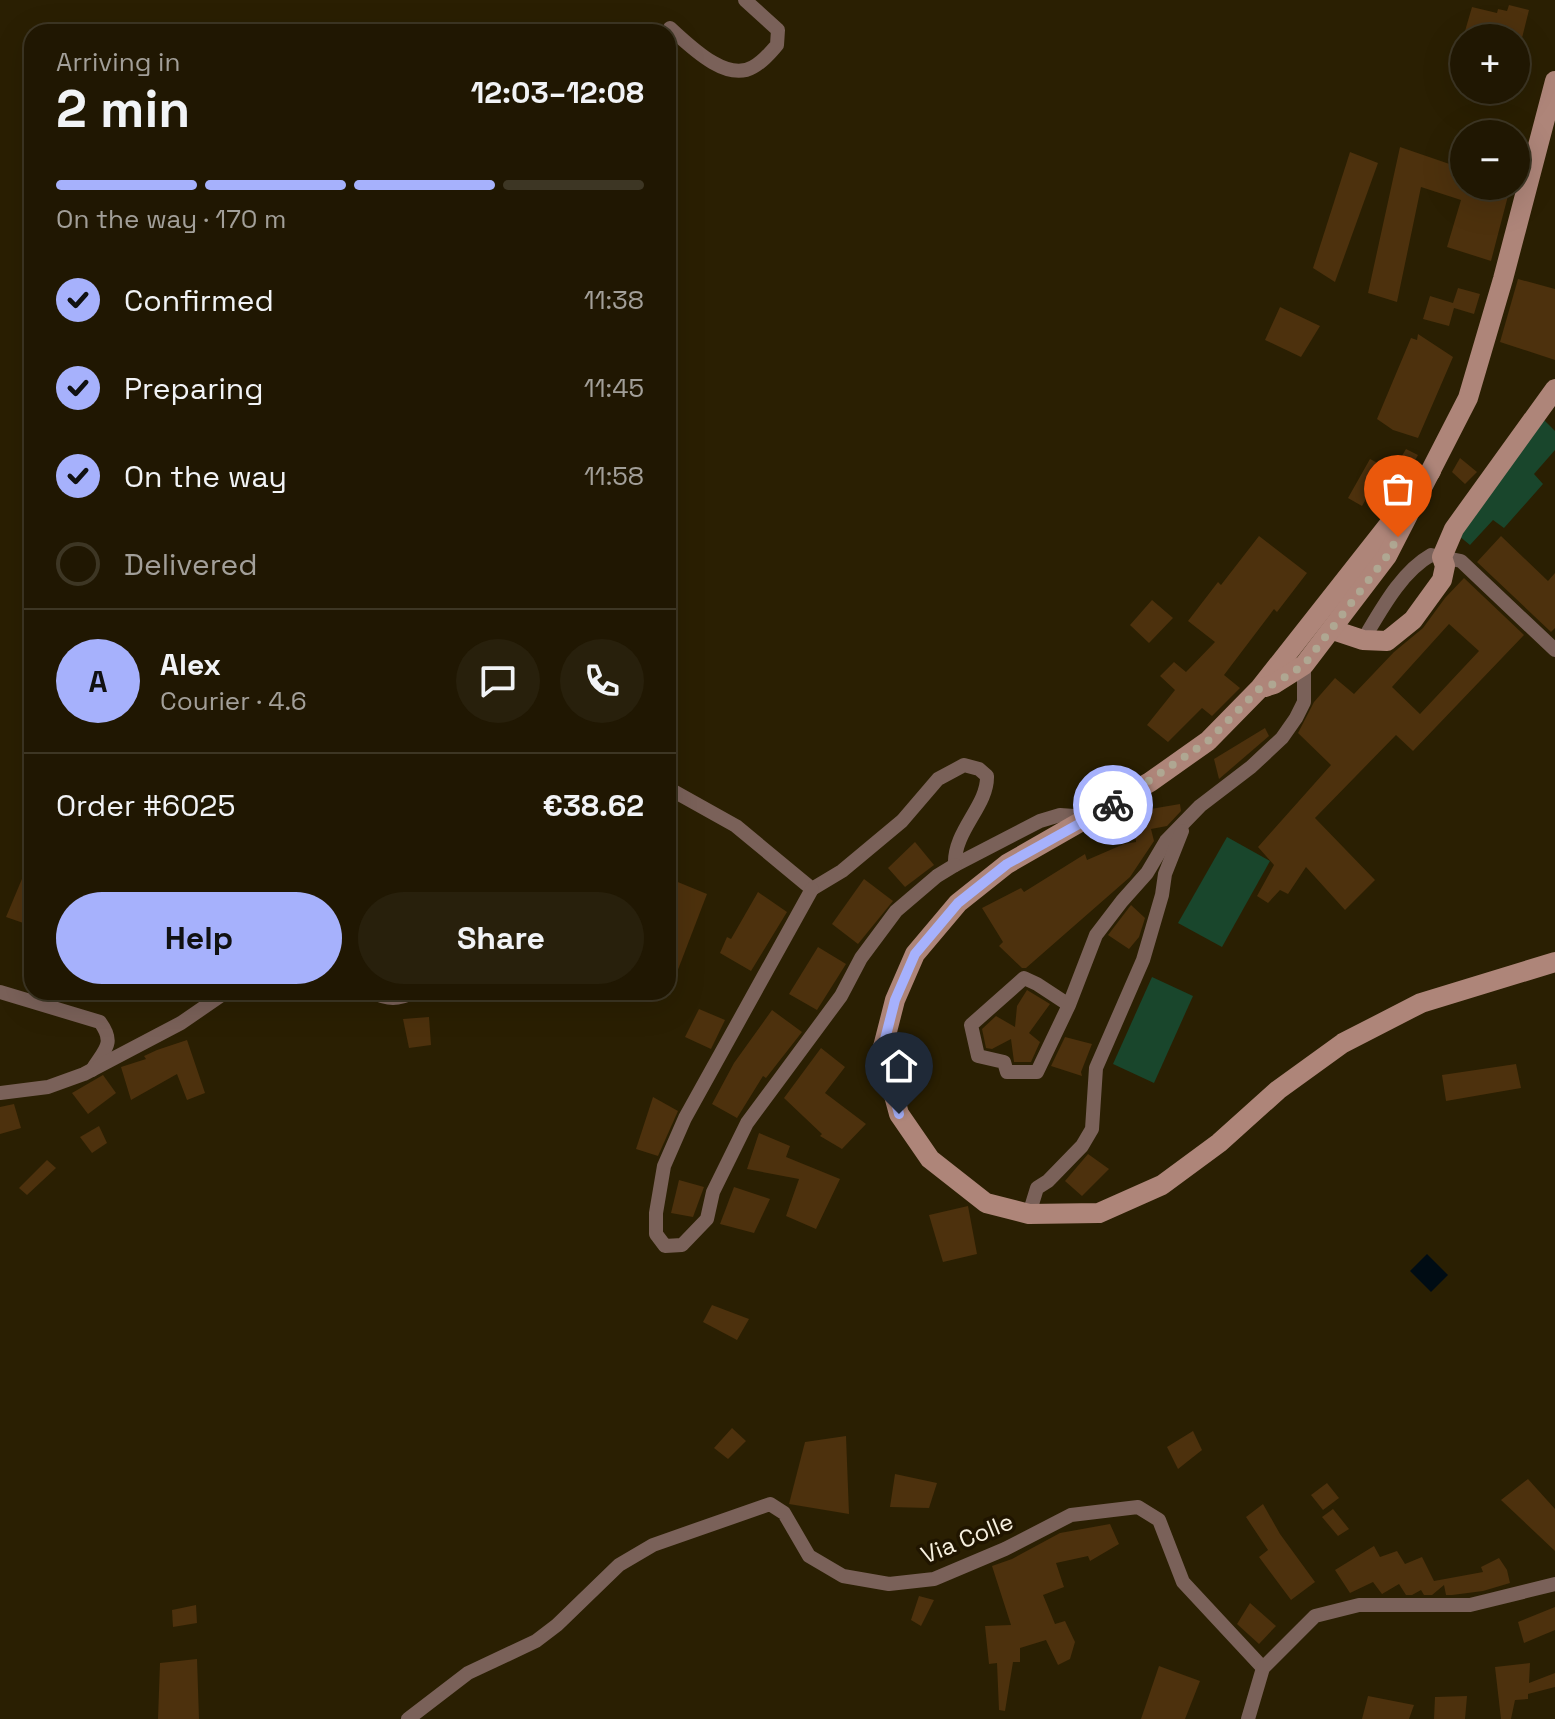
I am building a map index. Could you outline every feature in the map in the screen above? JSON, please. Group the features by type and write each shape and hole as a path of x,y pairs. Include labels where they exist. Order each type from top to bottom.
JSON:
{"main road":[{"path":"1260,688 1274,684 1304,665 1387,556 1468,398 1555,81"},
{"path":"1333,630 1363,640 1387,641 1413,620 1442,580 1445,566 1442,557 1454,529 1555,389"},
{"path":"1431,471 1260,688 1208,741 1093,817 1007,864 958,903 915,954 895,1000 882,1051 899,1114 930,1159 986,1203 1029,1214 1099,1213 1162,1185 1219,1143 1278,1090 1343,1043 1421,1003 1555,962"}],"street":[{"path":"676,34 718,65 735,71 751,69 777,45 778,30 745,0"},
{"path":"1363,640 1415,564 1431,555 1461,561 1555,650"},
{"path":"1069,1005 1024,978 971,1025 978,1056 1004,1062 1007,1072 1037,1072 1069,1005 1096,935 1147,873 1166,841 1200,806 1251,767 1282,738 1304,702 1304,665"},
{"path":"955,865 954,856 964,827 987,787 987,776 979,769 964,765 938,779 902,821 842,871 812,889 685,1118 664,1166 656,1213 656,1234 665,1246 682,1245 707,1219 713,1192 747,1123 841,996 861,958 896,911 937,876 1040,821 1060,815 1093,817"},
{"path":"676,792 736,826 812,889"},
{"path":"1029,1214 1037,1188 1082,1146 1092,1129 1096,1068 1143,960 1165,874 1185,824"},
{"path":"0,992 24,999"},
{"path":"27,1000 100,1022 108,1033 109,1045 92,1070"},
{"path":"0,1093 48,1087 92,1070 181,1023 214,1000"},
{"name":"Via Colle","path":"408,1719 468,1673 536,1641 619,1565 653,1545 770,1504 784,1513 809,1556 843,1576 889,1584 934,1579 1005,1549 1071,1515 1138,1507 1159,1520 1183,1582 1263,1668"},
{"path":"1248,1719 1263,1668 1315,1616 1359,1605 1470,1605 1555,1584"}],"green space":[{"path":"1534,410 1555,431 1555,450 1534,474 1543,484 1504,528 1493,520 1470,545 1459,536"},
{"path":"1227,837 1270,861 1222,947 1178,923"},
{"path":"1152,977 1193,996 1154,1083 1113,1064"}],"shaded area":[{"path":"1427,1254 1448,1275 1431,1292 1410,1271"}],"building":[{"path":"1509,5 1529,10 1526,24 1467,24 1472,7 1497,13 1498,9 1507,11"},
{"path":"1400,147 1450,164 1450,196 1421,187 1397,302 1368,293"},
{"path":"1350,152 1378,163 1335,282 1313,268"},
{"path":"1461,200 1507,200 1491,261 1447,247"},
{"path":"1518,279 1555,289 1555,360 1500,342"},
{"path":"1458,288 1480,294 1474,314 1454,308 1449,326 1423,319 1430,296 1453,303"},
{"path":"1280,307 1320,326 1301,357 1265,340"},
{"path":"1418,334 1453,357 1418,438 1393,430 1377,419 1411,338 1417,340"},
{"path":"1406,449 1418,455 1396,495 1375,483 1362,506 1348,498 1370,459 1393,471"},
{"path":"1460,458 1477,472 1465,484 1452,472"},
{"path":"1259,536 1307,573 1277,612 1274,609 1224,675 1240,688 1212,716 1202,708 1168,742 1147,725 1175,690 1160,676 1174,662 1186,672 1215,642 1188,621"},
{"path":"1501,536 1548,581 1555,573 1555,628 1551,632 1477,562"},
{"path":"1464,578 1524,635 1413,751 1396,735 1315,818 1375,880 1345,910 1306,867 1288,894 1280,890 1268,903 1257,896 1274,865 1258,847 1331,765 1298,733 1314,702 1335,678 1354,694 1394,652 1423,628","holes":["1449,624 1479,651 1420,714 1392,687"]},
{"path":"1152,600 1173,618 1149,643 1130,625"},
{"path":"1265,728 1269,736 1219,779 1214,759"},
{"path":"1180,804 1181,811 1167,826 1151,829 1154,841 1130,877 1026,968 1022,968 999,946 1003,942 982,908 1021,888 1024,892 1085,854 1087,860 1136,842 1133,812"},
{"path":"915,842 934,865 905,887 888,868"},
{"path":"24,874 24,923 6,917"},
{"path":"864,879 893,901 858,944 832,924"},
{"path":"676,881 707,894 676,975"},
{"path":"758,892 787,912 751,971 720,953 727,937 731,939"},
{"path":"1131,905 1145,918 1139,937 1129,949 1108,935"},
{"path":"818,947 846,964 817,1010 789,994"},
{"path":"1027,990 1050,1004 1029,1033 1040,1042 1031,1062 1014,1062 1011,1039 992,1049 986,1048 982,1029 996,1016 1015,1027 1017,1006"},
{"path":"699,1009 725,1020 711,1049 685,1037"},
{"path":"772,1010 802,1032 766,1078 763,1076 737,1118 712,1104 734,1063"},
{"path":"429,1017 431,1045 409,1048 403,1019"},
{"path":"1065,1037 1092,1044 1082,1076 1051,1066"},
{"path":"187,1040 205,1093 187,1100 177,1074 131,1100 121,1067"},
{"path":"821,1048 845,1067 825,1093 866,1124 842,1149 820,1136 822,1134 784,1098"},
{"path":"1516,1064 1521,1088 1446,1101 1442,1075"},
{"path":"103,1075 116,1093 88,1114 72,1093"},
{"path":"653,1097 678,1111 658,1156 636,1149"},
{"path":"14,1104 21,1128 0,1134 0,1107"},
{"path":"99,1126 107,1143 92,1153 80,1137"},
{"path":"759,1133 790,1146 786,1157 840,1179 816,1229 786,1216 799,1179 747,1169"},
{"path":"1088,1154 1109,1169 1082,1196 1065,1181"},
{"path":"47,1160 56,1168 27,1195 19,1188"},
{"path":"679,1180 704,1187 693,1217 671,1213"},
{"path":"734,1187 770,1199 754,1233 720,1224"},
{"path":"968,1206 977,1254 943,1262 929,1215"},
{"path":"712,1305 749,1319 737,1340 703,1322"},
{"path":"732,1428 746,1441 728,1459 714,1448"},
{"path":"1193,1431 1202,1450 1178,1469 1167,1447"},
{"path":"846,1436 849,1514 789,1504 805,1442"},
{"path":"895,1474 937,1483 929,1508 890,1507"},
{"path":"1528,1479 1555,1509 1555,1551 1501,1500"},
{"path":"1327,1483 1339,1498 1323,1510 1311,1495"},
{"path":"1263,1504 1280,1534 1315,1582 1291,1600 1259,1557 1268,1550 1246,1517"},
{"path":"1333,1509 1349,1529 1338,1536 1322,1517"},
{"path":"1110,1524 1119,1544 1090,1561 1088,1556 1056,1563 1064,1587 1043,1595 1055,1624 1065,1621 1075,1642 1070,1659 1058,1665 1046,1640 1020,1648 1020,1662 1013,1662 1005,1711 999,1710 997,1663 989,1664 985,1626 1011,1625 992,1566 1012,1559 1060,1533"},
{"path":"1374,1546 1380,1557 1397,1551 1405,1564 1422,1557 1434,1581 1483,1572 1481,1567 1499,1558 1507,1570 1510,1583 1452,1595 1446,1595 1444,1585 1432,1595 1424,1595 1421,1590 1406,1595 1399,1584 1382,1594 1373,1582 1350,1593 1335,1570"},
{"path":"919,1596 934,1600 921,1626 911,1620"},
{"path":"1250,1603 1276,1626 1259,1644 1237,1624"},
{"path":"196,1605 197,1623 173,1627 172,1610"},
{"path":"1555,1607 1555,1630 1524,1643 1518,1622"},
{"path":"197,1659 199,1719 158,1719 160,1663"},
{"path":"1530,1663 1529,1683 1555,1673 1555,1687 1528,1694 1528,1699 1515,1700 1511,1719 1501,1719 1495,1667"},
{"path":"1159,1666 1200,1681 1185,1719 1141,1719"},
{"path":"1368,1696 1414,1705 1409,1719 1362,1719"},
{"path":"1467,1696 1465,1719 1434,1719 1435,1697"}],"way so far":[{"path":"1113,805 1208,741 1260,688 1274,684 1304,665 1333,630 1398,537"}],"route":[{"path":"899,1114 882,1051 895,1000 915,954 958,903 1007,864 1113,805"}]}
